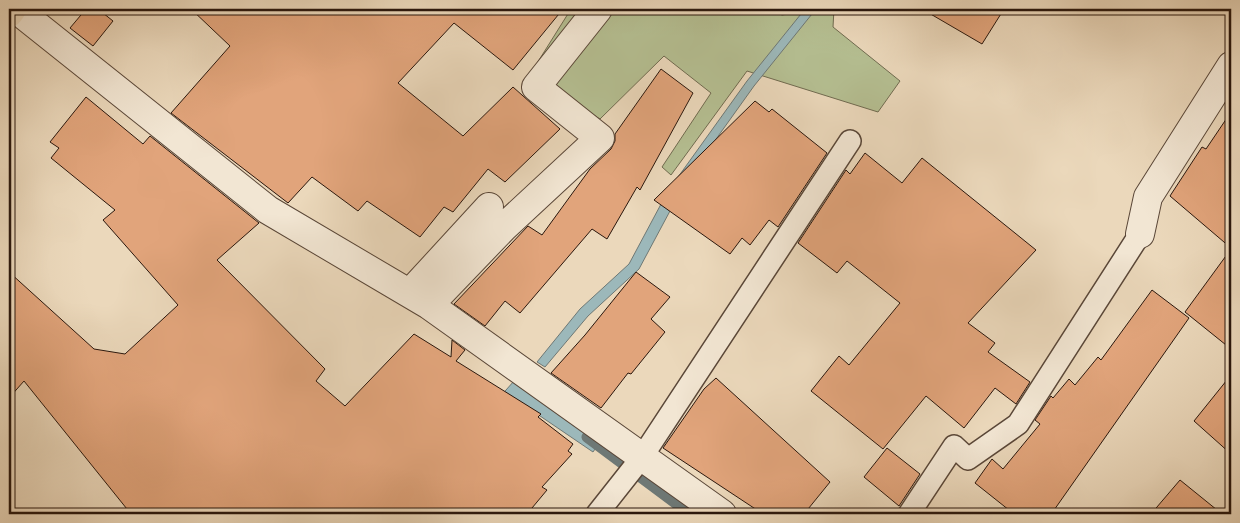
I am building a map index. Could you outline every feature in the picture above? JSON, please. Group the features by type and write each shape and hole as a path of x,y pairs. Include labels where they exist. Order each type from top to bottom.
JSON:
{"highway":[{"path":"9,13 14,9"}],"street":[{"path":"14,9 268,210 420,299 722,514"},
{"path":"420,299 502,228 600,138 536,87 598,9"},
{"path":"1140,234 1148,197 1231,66"},
{"path":"420,299 489,207"}],"lane":[{"path":"597,514 642,457 850,141"},
{"path":"909,514 954,446 968,459 1018,424 1140,234"}],"green space":[{"path":"571,9 769,9 782,15 817,9 834,9 833,27 900,81 878,112 747,71 671,175 662,167 711,93 664,56 600,119 529,76"}],"water":[{"path":"805,9 816,9 754,86 686,181 639,269 588,316 545,367 537,362 580,309 629,264 668,191 747,81"},
{"path":"514,381 602,439 593,452 521,403 420,514 396,514"}],"building":[{"path":"86,9 98,9 113,21 93,46 70,28"},
{"path":"191,9 563,9 513,70 454,23 398,83 463,136 513,87 560,129 505,182 488,169 453,212 444,207 420,237 367,201 358,211 312,177 288,203 171,113 230,46"},
{"path":"922,9 1004,9 982,44"},
{"path":"661,69 693,93 640,190 637,187 607,239 592,229 520,313 505,301 485,326 454,304 528,226 542,235 590,169 611,149 615,141 615,134"},
{"path":"86,97 143,144 150,136 259,223 217,260 325,369 316,381 345,406 414,334 451,357 452,340 465,350 456,361 541,414 538,417 573,444 568,451 572,454 542,487 547,490 527,514 131,514 24,381 9,398 9,272 94,349 125,354 178,305 103,220 115,210 51,158 59,148 50,142"},
{"path":"755,101 769,112 772,109 827,153 778,227 769,220 750,245 742,238 730,254 654,200"},
{"path":"1231,112 1231,248 1170,196 1202,147 1206,149"},
{"path":"865,153 902,183 922,158 1036,250 968,323 995,343 988,352 1030,382 1016,404 995,388 964,428 926,396 883,449 811,391 839,356 849,365 900,303 847,261 837,273 798,243 846,170 850,174"},
{"path":"1231,249 1231,349 1185,312"},
{"path":"636,272 670,297 651,319 665,332 631,374 628,373 601,408 551,373 585,335"},
{"path":"1152,290 1189,318 1052,513 1054,514 1014,514 975,483 992,459 1003,469 1040,424 1035,420 1051,396 1053,398 1069,379 1075,385 1098,357 1101,360"},
{"path":"1231,375 1231,454 1194,421"},
{"path":"716,378 830,482 804,514 763,514 663,448 704,389"},
{"path":"887,448 920,474 899,506 864,477"},
{"path":"1180,480 1222,514 1151,514"}],"waterway":[{"path":"587,437 690,514"}]}
